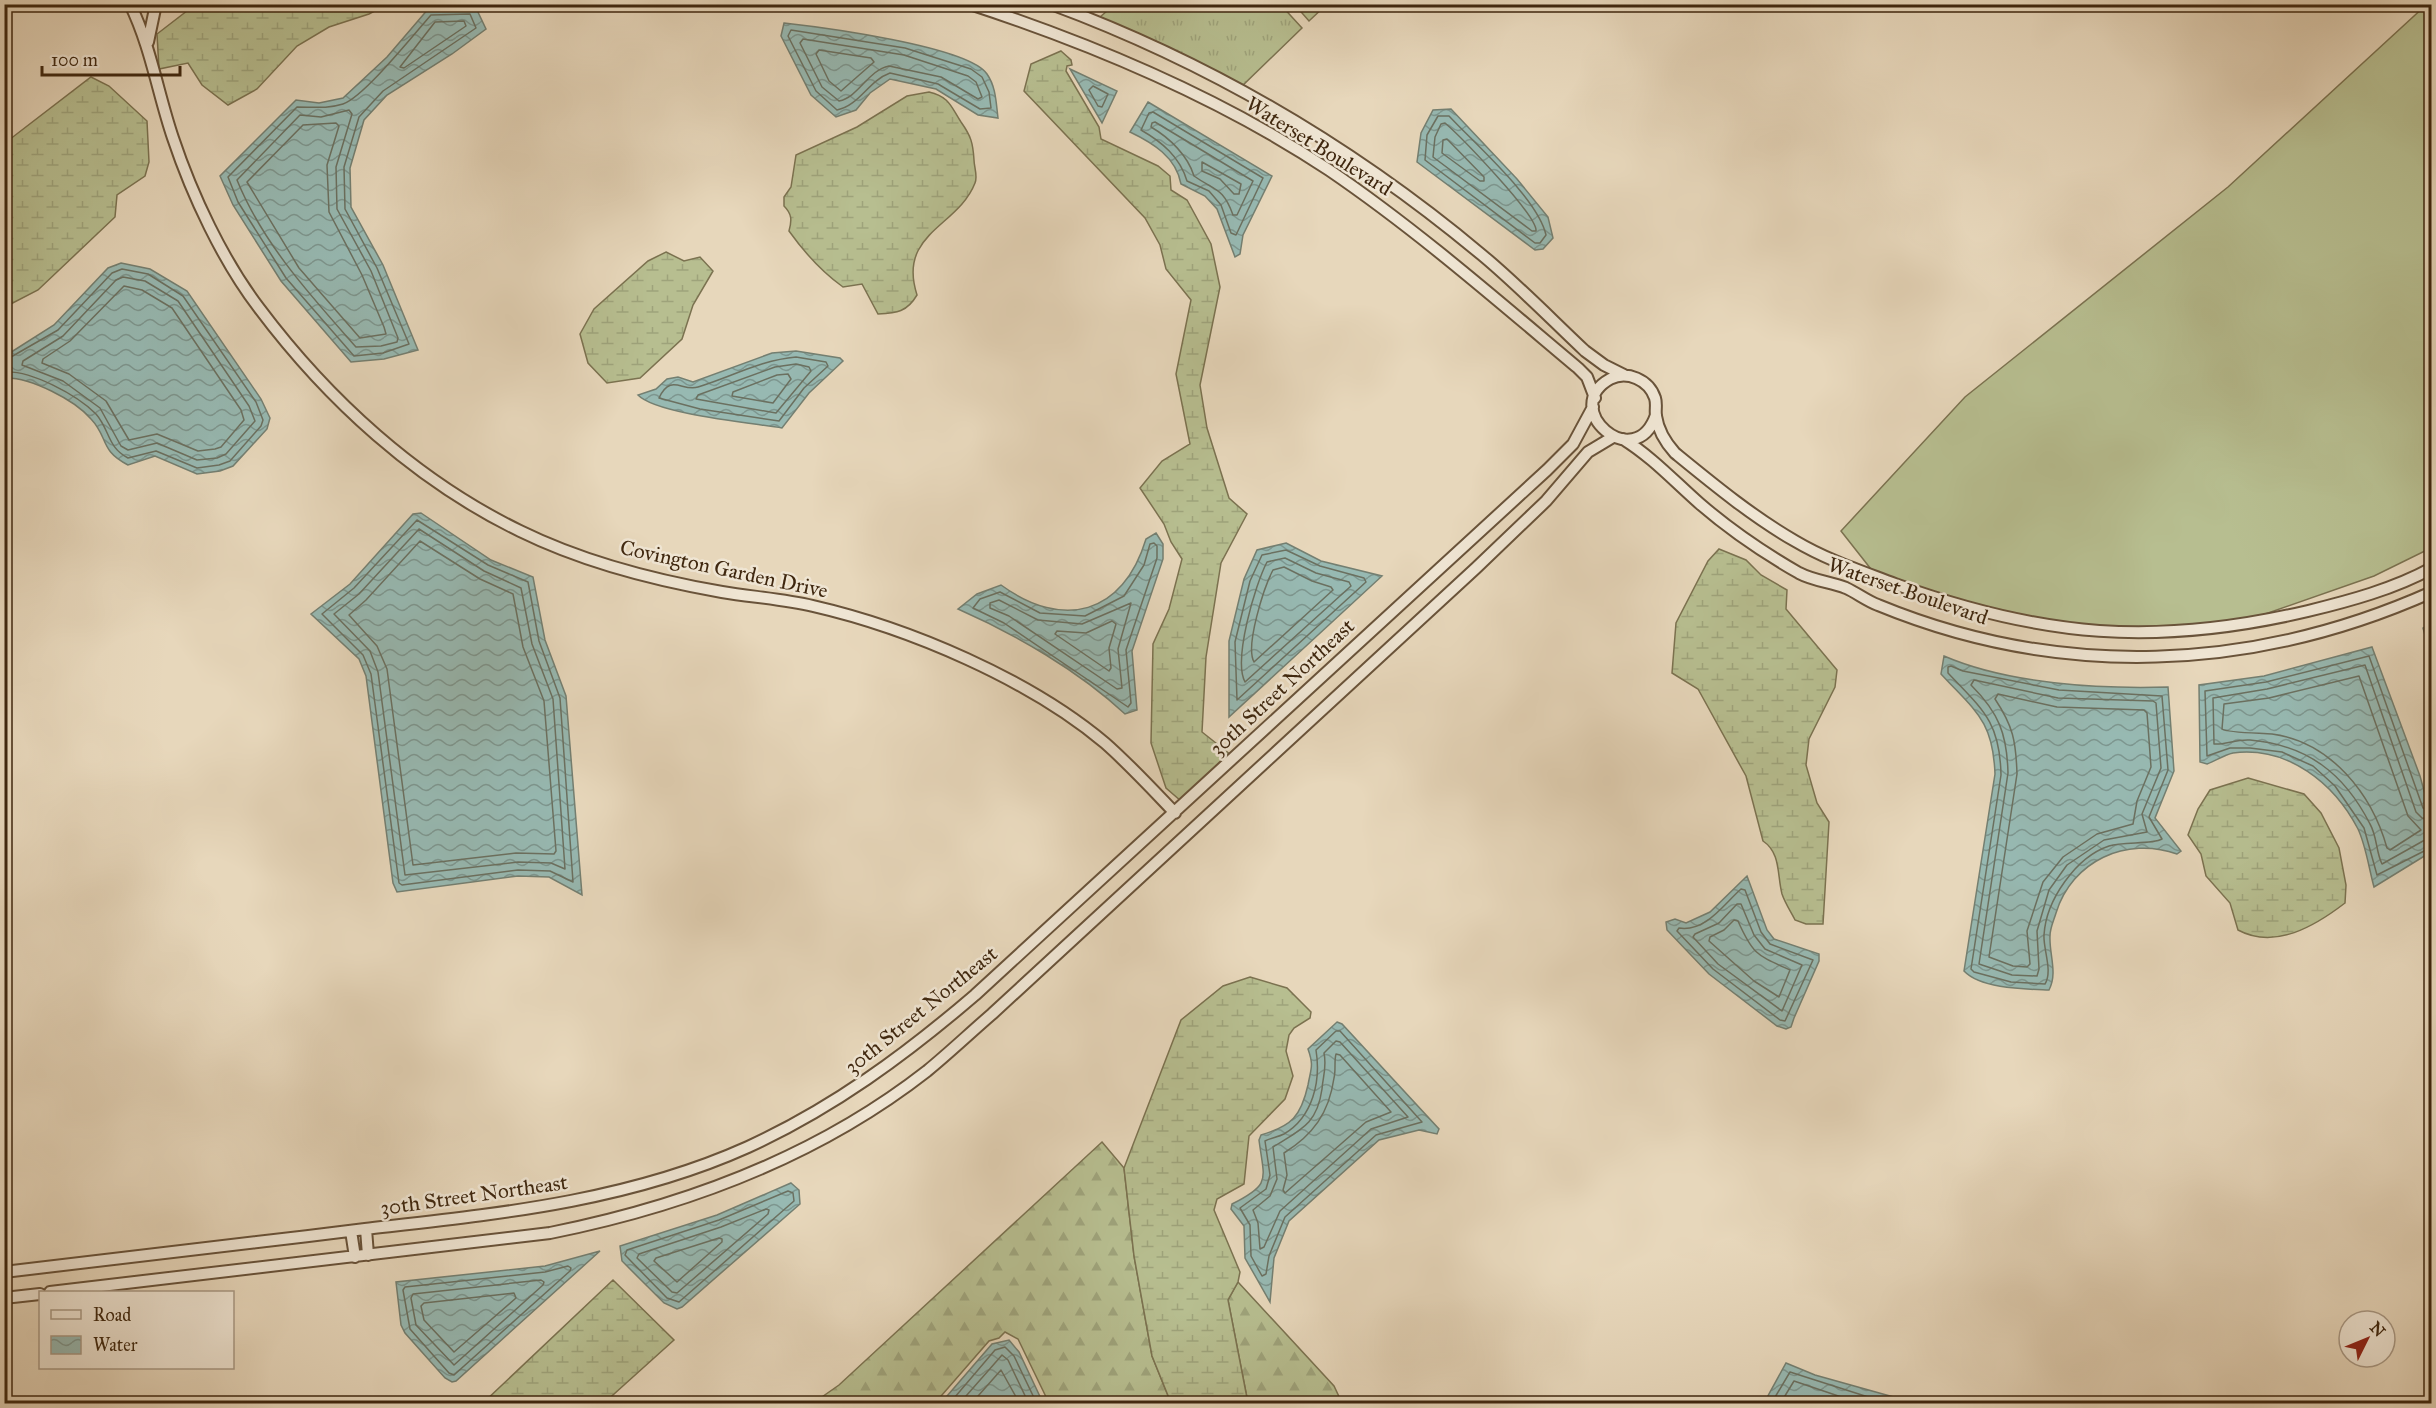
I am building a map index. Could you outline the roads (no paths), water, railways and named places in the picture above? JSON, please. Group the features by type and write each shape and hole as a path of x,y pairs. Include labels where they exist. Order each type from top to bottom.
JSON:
{"street":[{"name":"Covington Garden Drive","path":"130,4 148,46 175,143 224,252 257,306 295,353 403,459 455,496 521,532 568,551 617,568 671,582 811,605 879,625 948,650 1066,715 1104,742 1175,813"},
{"name":"Covington Garden Drive","path":"148,46 156,4"},
{"name":"Waterset Boulevard","path":"970,4 1073,40 1150,73 1205,99 1319,165 1402,223 1583,373 1594,403"},
{"name":"Waterset Boulevard","path":"1051,4 1106,26 1203,71 1299,124 1353,158 1417,203 1483,255 1594,358 1627,376"},
{"path":"67,1291 550,1233 615,1220 741,1179 803,1148 867,1111 926,1071 992,1014 1491,553 1546,501 1588,452 1618,438 1641,435 1656,415 1656,401 1652,391 1639,379 1627,376 1609,380 1600,388 1594,403 1597,423 1618,438"},
{"name":"30th Street Northeast","path":"4,1272 532,1210 607,1194 690,1170 747,1147 798,1122 852,1091 929,1034 1175,813 1547,470 1573,444 1594,403"},
{"name":"Waterset Boulevard","path":"1656,415 1663,438 1675,453 1796,542 1831,560 1878,578 1942,601 1994,616 2095,632 2196,631 2256,623 2326,607 2389,587 2432,568"},
{"name":"Waterset Boulevard","path":"1618,438 1647,455 1702,505 1735,531 1800,573 1845,588 1876,605 1928,623 1985,639 2040,650 2115,657 2186,656 2290,641 2356,624 2432,592"},
{"path":"366,1229 368,1256"},
{"path":"351,1231 355,1257"},
{"path":"4,1298 39,1294"}],"water":[{"path":"429,8 476,8 486,29 452,54 387,95 364,120 350,168 351,207 383,265 418,350 384,359 351,362 281,281 233,205 220,176 296,100 319,103 343,98 387,57"},
{"path":"784,23 892,40 952,55 974,64 987,74 992,84 998,118 978,115 936,89 890,79 870,93 856,110 836,117 811,95 781,36"},
{"path":"1070,69 1117,91 1102,123"},
{"path":"1148,102 1272,176 1243,235 1240,254 1235,257 1217,209 1205,196 1181,184 1174,166 1162,152 1130,132"},
{"path":"1451,109 1517,179 1548,217 1553,238 1543,249 1535,250 1417,162 1421,133 1433,110"},
{"path":"121,263 150,269 187,291 261,399 270,418 267,429 233,466 220,471 197,474 155,456 128,465 108,449 97,426 74,404 27,381 5,378 5,356 54,325 108,268"},
{"path":"796,351 840,358 843,361 809,393 782,428 684,412 648,402 638,395 656,389 667,379 678,377 693,382 772,353"},
{"path":"421,513 491,560 533,577 545,640 566,696 582,895 549,877 518,876 397,892 393,883 366,676 359,659 311,614 350,584 413,514"},
{"path":"1156,533 1163,544 1163,559 1132,651 1137,710 1125,714 1067,668 1002,630 958,609 977,594 1001,585 1024,599 1047,607 1068,610 1088,607 1106,599 1122,585 1136,565 1146,539"},
{"path":"1286,543 1321,561 1382,576 1229,717 1229,641 1244,579 1257,550"},
{"path":"2431,623 2431,656 2423,628"},
{"path":"2372,647 2420,776 2431,816 2431,852 2374,887 2358,829 2336,797 2307,771 2272,755 2253,752 2233,753 2207,764 2200,762 2199,685 2264,676"},
{"path":"1944,656 1997,673 2025,679 2113,687 2168,687 2174,771 2155,818 2181,851 2177,854 2158,849 2139,848 2121,851 2103,857 2074,879 2064,895 2051,930 2053,977 2049,990 1992,985 1964,971 1995,774 1994,756 1986,728 1980,718 1941,674"},
{"path":"1747,876 1767,930 1774,939 1819,954 1819,961 1791,1027 1786,1029 1777,1026 1709,974 1667,930 1666,922 1675,919 1686,923 1710,912"},
{"path":"1337,1022 1342,1024 1439,1129 1437,1134 1419,1130 1379,1140 1289,1221 1274,1258 1270,1302 1245,1258 1244,1226 1231,1209 1232,1204 1259,1186 1263,1173 1259,1140 1261,1135 1280,1128 1294,1118 1302,1105 1311,1071 1308,1049"},
{"path":"791,1183 799,1190 800,1204 682,1307 677,1309 664,1303 622,1261 620,1246 717,1215"},
{"path":"600,1251 456,1381 452,1382 445,1378 405,1333 401,1325 396,1282 545,1266"},
{"path":"1009,1340 1019,1352 1043,1403 941,1403 992,1344"},
{"path":"1786,1363 1815,1375 1915,1403 1764,1403"}]}
